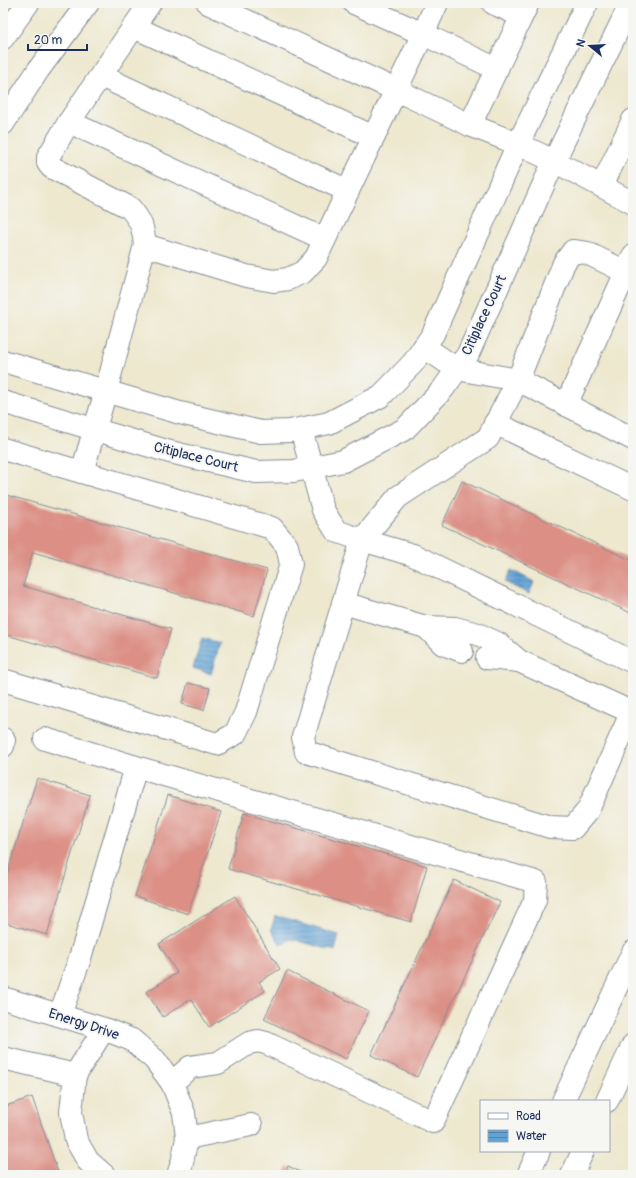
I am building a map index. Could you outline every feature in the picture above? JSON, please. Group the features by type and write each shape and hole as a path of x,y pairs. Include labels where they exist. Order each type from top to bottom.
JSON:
{"main road":[{"path":"3,38 28,3"},
{"path":"3,124 39,69 88,3"},
{"path":"82,472 106,391 145,245 143,227 130,208 51,167 48,163 48,157 69,122 150,3"},
{"path":"208,3 470,125 518,144 554,161 633,203"},
{"path":"354,3 497,68"},
{"path":"145,245 246,276 274,281 288,279 303,272 316,258 437,3"},
{"path":"470,125 524,10 493,3"},
{"path":"3,361 180,414 261,432 290,431 329,423 381,396 413,363 433,334 518,144 587,3"},
{"name":"Citiplace Court","path":"3,402 170,452 256,472 294,471 342,461 405,429 443,389 468,354 554,161 631,3"},
{"path":"134,27 374,137"},
{"path":"101,76 348,191"},
{"path":"602,186 633,120"},
{"path":"69,122 324,239"},
{"path":"343,603 426,628 455,628 478,634 499,644 519,661 632,710 588,810 573,828 550,827 306,752 303,737 343,603 362,540 398,497 488,438 518,380 564,263 573,251 587,253 629,264 566,405"},
{"path":"424,346 457,369 518,380 633,438"},
{"path":"495,423 633,489"},
{"path":"301,429 323,510 336,532 413,555 633,662"},
{"path":"3,449 272,528 287,546 290,564 246,712 235,734 217,744 3,680"},
{"path":"426,628 442,644 462,651"},
{"path":"487,658 519,661"},
{"path":"3,739 3,746"},
{"path":"46,739 136,767 536,882 535,900 433,1122 266,1042 258,1041 248,1043 218,1063 190,1067 172,1083"},
{"path":"60,1015 80,958 136,767"},
{"path":"563,1100 633,952"},
{"name":"Energy Drive","path":"3,998 104,1029 132,1040 155,1060 172,1083 184,1113 186,1138 182,1163 178,1175"},
{"path":"104,1029 75,1075 71,1112 76,1140 88,1161 104,1175"},
{"path":"607,1100 633,1045"},
{"path":"3,1058 75,1075"},
{"path":"186,1138 251,1125"},
{"path":"528,1175 539,1152"},
{"path":"572,1175 583,1152"}],"water":[{"path":"511,570 534,582 529,594 505,582"},
{"path":"202,638 220,643 211,674 193,668"},
{"path":"275,916 339,935 335,951 291,939 281,945 271,930"}],"building":[{"path":"462,481 633,561 633,614 442,525"},
{"path":"3,494 267,570 254,616 33,552 23,586 171,629 157,678 3,634"},
{"path":"188,683 210,688 204,710 182,704"},
{"path":"37,778 90,795 47,935 3,922 3,887"},
{"path":"168,795 221,812 188,914 135,896"},
{"path":"244,813 427,866 411,922 228,869"},
{"path":"454,880 500,902 417,1077 371,1055"},
{"path":"235,896 280,969 259,982 265,991 209,1027 191,999 163,1017 146,992 177,973 159,944"},
{"path":"287,971 369,1011 346,1059 264,1019"},
{"path":"32,1097 59,1175 3,1175 3,1107"},
{"path":"288,1166 307,1175 284,1175"}]}
